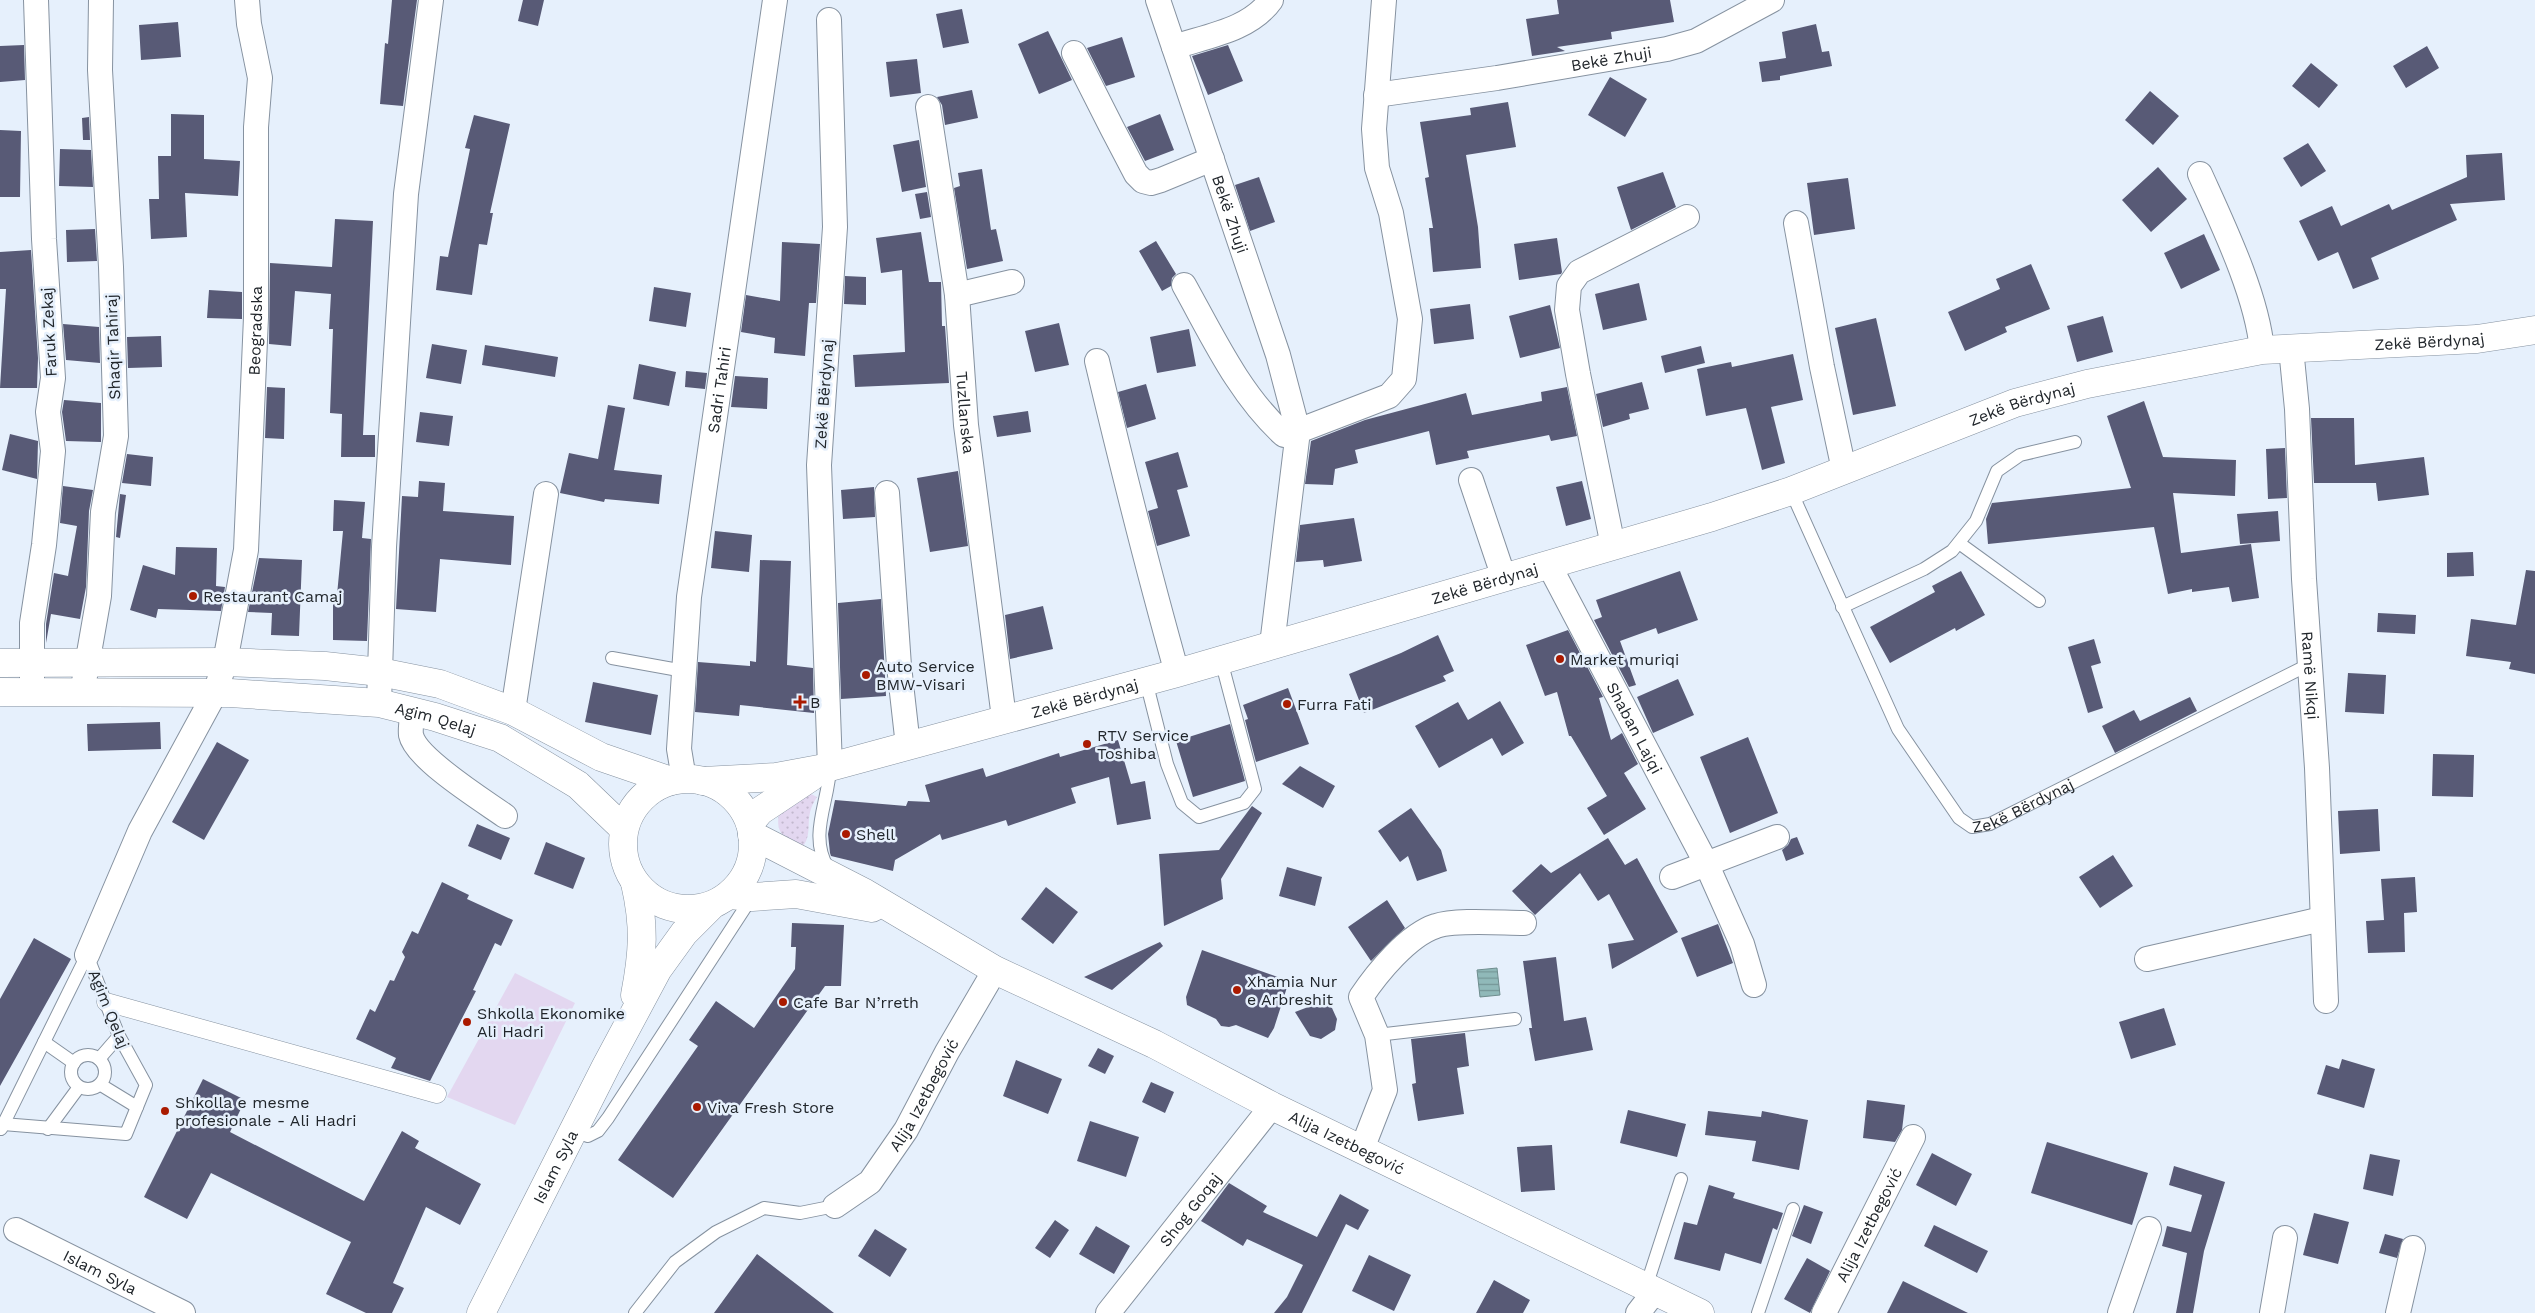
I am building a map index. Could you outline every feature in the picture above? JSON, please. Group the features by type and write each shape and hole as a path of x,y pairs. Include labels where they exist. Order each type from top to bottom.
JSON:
{"main road":[{"name":"Zekë Bërdynaj","path":"731,899 690,910 669,907 650,898 635,883 626,866 622,848 624,829 629,815 648,792 686,781 776,777 830,767 1004,718 1177,673 1549,565 1791,491 2015,403 2087,384 2262,350 2477,339 2535,330"},
{"name":"Agim Qelaj","path":"0,663 225,662 326,666 380,672 440,684 513,710 601,757 686,781"},
{"name":"Agim Qelaj","path":"0,692 215,693 379,703 413,711 500,738 578,785 624,829"},
{"name":"Zekë Bërdynaj","path":"751,829 760,811 793,787 830,767"},
{"path":"686,781 721,788 736,801 751,829 749,864 744,878 731,899"},
{"name":"Alija Izetbegović","path":"751,829 865,893 895,913 995,970 1154,1044 1272,1106 1700,1313"},
{"name":"Islam Syla","path":"630,1022 643,954 641,910 635,883"},
{"name":"Alija Izetbegović","path":"731,899 796,894 833,899 895,913"},
{"name":"Islam Syla","path":"481,1313 658,969 684,933 731,899"}],"street":[{"name":"Faruk Zekaj","path":"32,692 32,623 44,545 53,451 48,412 53,378 44,239 36,0"},
{"name":"Shaqir Tahiraj","path":"82,692 100,596 103,512 116,436 111,267 100,70 100,0"},
{"name":"Beogradska","path":"225,662 246,550 256,318 256,127 260,78 249,24 247,0"},
{"path":"379,703 384,547 406,194 431,0"},
{"name":"Sadri Tahiri","path":"686,781 679,749 689,597 775,0"},
{"name":"Bekë Zhuji","path":"1158,0 1278,355 1298,431 1272,645"},
{"path":"1174,47 1237,27 1262,12 1271,0"},
{"path":"1184,285 1243,388 1271,423 1284,435 1389,396 1404,379 1410,318 1391,212 1377,168 1374,129 1384,0"},
{"name":"Bekë Zhuji","path":"1376,95 1497,78 1667,50 1696,41 1750,7 1772,0"},
{"name":"Zekë Bërdynaj","path":"829,20 834,227 819,465 830,767"},
{"path":"1074,53 1136,174 1143,181 1151,183 1161,180 1212,160"},
{"name":"Tuzllanska","path":"928,107 957,295 966,425 1004,718"},
{"path":"2200,174 2224,228 2260,325 2262,350"},
{"path":"1613,546 1567,310 1569,286 1579,272 1687,217"},
{"path":"1796,223 1844,470"},
{"path":"957,295 1012,282"},
{"name":"Ramë Nikqi","path":"2291,348 2297,409 2326,1001"},
{"path":"1097,361 1144,556 1177,673"},
{"path":"1471,480 1504,578"},
{"path":"887,493 899,666 908,746"},
{"path":"513,710 546,494"},
{"name":"Shaban Lajqi","path":"1549,565 1706,864 1742,944 1754,985"},
{"name":"Agim Qelaj","path":"87,955 140,832 215,693 225,662"},
{"path":"413,711 412,735 419,749 460,786 505,816"},
{"path":"1672,877 1777,837"},
{"path":"2147,959 2322,919"},
{"path":"1362,1149 1385,1090 1377,1035 1361,997 1375,977 1404,946 1436,926 1477,922 1524,923"},
{"name":"Alija Izetbegović","path":"835,1206 870,1182 906,1130 947,1052 995,970"},
{"path":"106,1002 437,1094"},
{"name":"Shog Goqaj","path":"1108,1313 1272,1106"},
{"name":"Alija Izetbegović","path":"1824,1313 1912,1137"},
{"path":"2120,1313 2149,1229"},
{"name":"Islam Syla","path":"16,1230 183,1313"},
{"path":"2272,1313 2285,1238"},
{"path":"2398,1313 2413,1248"},
{"path":"1638,1313 1651,1289"}],"lane":[{"path":"1842,607 1924,570 1952,551 1976,521 1997,471 2020,455 2075,442"},
{"name":"Zekë Bërdynaj","path":"1791,491 1898,729 1959,818 1972,827 1990,824 2310,664"},
{"path":"1959,543 2040,601"},
{"path":"612,658 684,671"},
{"path":"1146,681 1173,779 1182,803 1199,816 1244,803 1255,789 1221,660"},
{"path":"830,767 829,787 819,821 818,842 821,857 832,876"},
{"path":"573,1131 588,1136 598,1131 608,1118 731,899"},
{"path":"2,1127 87,955"},
{"name":"Agim Qelaj","path":"2,1127 126,1134 146,1085 119,1036 87,955"},
{"path":"1377,1035 1515,1019"},
{"path":"99,1059 119,1036"},
{"path":"44,1042 74,1062"},
{"path":"89,1055 99,1059 105,1069 104,1080 100,1085 90,1090 80,1087 72,1079 71,1074 74,1062 78,1058 89,1055"},
{"path":"100,1085 137,1107"},
{"path":"48,1129 80,1087"},
{"path":"1651,1289 1681,1179"},
{"path":"635,1313 675,1262 716,1232 764,1208 800,1213 835,1206"},
{"path":"1758,1313 1793,1208"}],"shaded area":[{"path":"807,792 817,797 810,812 808,836 802,848 785,837 779,829 778,817 780,809"},
{"path":"1497,968 1500,995 1480,997 1477,970"},
{"path":"515,973 575,1003 515,1125 447,1097"}],"building":[{"path":"392,0 417,0 403,106 380,104 385,43 388,44"},
{"path":"523,0 544,0 538,26 518,21"},
{"path":"1557,0 1670,0 1674,22 1611,32 1612,39 1557,47 1565,51 1532,56 1526,19 1559,14"},
{"path":"962,9 969,43 943,48 936,14"},
{"path":"178,22 181,57 141,60 139,25"},
{"path":"1816,24 1822,52 1829,51 1832,66 1780,76 1780,80 1762,82 1759,62 1786,58 1782,32"},
{"path":"1048,31 1072,80 1039,94 1018,44"},
{"path":"1122,37 1135,77 1106,86 1087,48"},
{"path":"24,45 25,80 0,82 0,46"},
{"path":"1228,45 1243,81 1208,95 1192,56"},
{"path":"2427,46 2439,68 2406,88 2393,66"},
{"path":"917,59 921,93 890,97 886,62"},
{"path":"2311,63 2338,85 2319,108 2292,86"},
{"path":"1610,77 1647,99 1625,137 1588,115"},
{"path":"972,90 978,118 945,125 942,105 937,97"},
{"path":"2150,91 2179,116 2153,145 2125,120"},
{"path":"1508,102 1516,147 1466,155 1478,227 1481,268 1433,272 1429,228 1433,228 1425,178 1429,177 1420,122 1471,115 1470,108"},
{"path":"171,114 204,115 204,159 240,161 238,196 185,193 187,237 151,239 149,199 159,199 158,156 171,156"},
{"path":"1160,114 1174,150 1145,161 1127,127"},
{"path":"474,115 510,124 490,213 493,213 487,245 479,244 472,295 436,290 440,256 448,257 470,149 465,148"},
{"path":"89,117 90,140 83,140 82,118"},
{"path":"0,130 21,131 20,197 0,197"},
{"path":"919,140 926,187 902,192 893,145"},
{"path":"2308,143 2326,171 2301,187 2283,158"},
{"path":"60,149 91,150 93,187 59,186"},
{"path":"2502,153 2505,200 2450,204 2457,220 2371,258 2379,279 2353,289 2338,252 2318,261 2299,221 2332,206 2341,226 2389,204 2392,210 2467,177 2466,155"},
{"path":"2158,167 2187,199 2151,232 2122,200"},
{"path":"982,169 991,230 996,229 1003,261 967,269 954,188 960,186 958,173"},
{"path":"1663,172 1676,207 1631,230 1617,187"},
{"path":"1259,177 1275,222 1250,231 1235,185"},
{"path":"1848,178 1855,229 1814,235 1807,183"},
{"path":"927,192 931,217 920,219 915,194"},
{"path":"335,219 373,221 363,435 375,435 375,457 341,457 342,414 330,413 333,329 329,329 331,294 295,291 291,346 269,344 270,263 332,267"},
{"path":"95,229 97,261 67,262 66,230"},
{"path":"921,232 929,282 941,282 942,326 945,326 949,383 855,387 853,355 905,352 902,270 881,273 876,238"},
{"path":"2204,234 2220,270 2181,289 2164,253"},
{"path":"1557,238 1561,274 1519,280 1514,244"},
{"path":"1156,241 1176,274 1172,278 1171,286 1162,291 1139,251"},
{"path":"782,242 820,244 816,303 809,303 805,356 774,353 775,338 741,332 746,295 780,301"},
{"path":"31,250 38,358 37,388 0,388 6,289 0,289 0,252"},
{"path":"2031,264 2050,309 2005,327 2007,332 1965,351 1948,312 2000,289 1996,279"},
{"path":"845,276 866,277 866,305 844,304"},
{"path":"1639,283 1647,320 1603,330 1595,294"},
{"path":"654,287 691,293 686,327 649,321"},
{"path":"209,290 242,292 242,319 207,318"},
{"path":"1470,304 1474,339 1434,344 1430,309"},
{"path":"1550,305 1560,348 1520,358 1509,316"},
{"path":"2103,316 2113,352 2077,362 2067,326"},
{"path":"1876,318 1896,406 1853,415 1835,328"},
{"path":"1059,323 1069,365 1035,372 1025,331"},
{"path":"63,324 99,327 100,363 66,360"},
{"path":"1189,329 1196,366 1157,373 1150,337"},
{"path":"161,336 162,367 128,368 127,337"},
{"path":"432,344 467,350 461,384 426,378"},
{"path":"485,345 558,357 555,377 482,365"},
{"path":"1701,346 1705,363 1665,373 1661,356"},
{"path":"1793,354 1803,400 1771,407 1785,463 1762,470 1746,408 1706,416 1697,369 1731,362 1732,367"},
{"path":"639,364 676,372 669,406 633,399"},
{"path":"686,371 707,373 705,389 685,387"},
{"path":"735,376 768,378 767,409 731,407"},
{"path":"1642,382 1649,409 1629,414 1630,419 1603,427 1596,394"},
{"path":"1146,384 1156,419 1127,428 1118,392"},
{"path":"267,387 285,388 284,439 265,438"},
{"path":"1567,387 1577,436 1551,441 1549,435 1467,451 1469,458 1436,465 1429,431 1355,450 1358,463 1335,469 1333,485 1305,484 1311,441 1365,420 1466,393 1472,415 1542,401 1541,392"},
{"path":"64,400 101,403 101,442 66,441 62,412"},
{"path":"2144,401 2163,457 2236,460 2235,496 2173,493 2181,553 2251,544 2259,598 2232,602 2229,587 2192,592 2192,589 2168,594 2154,527 1988,544 1986,519 1992,503 2131,488 2107,416"},
{"path":"608,405 625,408 614,470 662,475 659,504 605,499 604,502 560,493 569,453 598,459"},
{"path":"1028,411 1031,432 997,437 993,416"},
{"path":"420,412 453,416 449,446 416,442"},
{"path":"2311,418 2354,418 2355,465 2424,457 2429,495 2378,501 2376,483 2314,483"},
{"path":"10,434 38,441 37,479 2,470"},
{"path":"2285,448 2287,498 2268,499 2266,449"},
{"path":"1178,452 1188,487 1177,490 1190,536 1157,546 1148,511 1158,508 1145,462"},
{"path":"127,454 153,457 151,486 122,483"},
{"path":"958,471 968,546 930,552 917,478"},
{"path":"419,481 445,483 443,511 514,516 511,565 440,559 436,612 396,609 402,496 418,497"},
{"path":"1582,481 1591,519 1566,526 1556,487"},
{"path":"63,486 93,490 89,511 86,587 80,619 51,614 46,643 46,624 54,573 68,576 77,526 60,523"},
{"path":"874,487 875,517 843,519 841,490"},
{"path":"120,494 126,495 120,538 116,537"},
{"path":"334,500 365,502 362,538 371,539 367,641 333,640 333,595 337,595 343,531 333,531"},
{"path":"2278,511 2280,541 2240,544 2237,514"},
{"path":"1354,518 1362,561 1324,567 1323,560 1296,562 1300,525"},
{"path":"715,531 752,535 749,572 711,568"},
{"path":"176,547 217,548 216,586 225,587 221,611 158,609 156,618 130,610 143,565 175,575"},
{"path":"2473,552 2474,576 2447,577 2447,553"},
{"path":"259,558 302,560 299,636 271,635 272,613 248,612"},
{"path":"760,560 791,561 787,665 813,668 814,713 740,705 739,716 695,712 698,662 750,666 750,661 756,662"},
{"path":"2526,570 2535,571 2535,674 2509,669 2511,662 2466,656 2471,619 2516,625"},
{"path":"1680,571 1698,620 1658,634 1656,628 1620,641 1636,685 1629,687 1594,620 1602,617 1596,600"},
{"path":"1961,571 1985,615 1956,631 1955,628 1890,663 1870,627 1935,592 1932,586"},
{"path":"881,599 886,696 841,699 838,603"},
{"path":"1043,606 1053,649 1010,659 1005,615"},
{"path":"2378,613 2416,615 2415,634 2377,632"},
{"path":"1568,630 1603,697 1599,698 1611,740 1622,733 1638,764 1624,773 1646,809 1604,835 1587,808 1607,796 1571,736 1569,736 1557,692 1545,696 1526,645"},
{"path":"1438,635 1454,671 1443,676 1446,681 1364,713 1349,674 1401,653"},
{"path":"2094,639 2101,663 2091,666 2103,708 2088,713 2068,647"},
{"path":"2348,673 2386,675 2384,714 2345,712"},
{"path":"1678,679 1694,715 1653,733 1637,697"},
{"path":"593,682 658,695 651,735 585,722"},
{"path":"1288,688 1309,744 1256,762 1245,720 1248,719 1243,705"},
{"path":"2190,697 2197,711 2115,753 2102,726 2134,710 2140,721"},
{"path":"1500,701 1524,743 1502,756 1492,738 1439,768 1415,726 1458,702 1468,720"},
{"path":"160,722 161,749 88,751 87,724"},
{"path":"1230,724 1245,781 1193,797 1176,741"},
{"path":"1748,737 1778,813 1730,833 1700,757"},
{"path":"1118,740 1131,784 1145,781 1151,819 1117,825 1109,777 1071,788 1076,803 1008,826 1006,820 942,840 940,834 895,860 893,871 831,856 828,834 835,800 906,806 908,801 930,802 925,785 983,768 986,777 1059,753 1060,757"},
{"path":"217,742 249,760 204,840 172,822"},
{"path":"2433,754 2474,755 2473,797 2432,796"},
{"path":"1300,766 1335,786 1323,808 1282,784"},
{"path":"1252,806 1262,813 1221,879 1223,899 1164,926 1159,854 1219,850"},
{"path":"1411,808 1441,850 1447,871 1417,881 1408,856 1400,862 1378,831"},
{"path":"2378,809 2380,851 2340,854 2338,811"},
{"path":"477,824 510,838 501,860 468,846"},
{"path":"1797,837 1804,854 1786,861 1782,850 1791,839"},
{"path":"1608,838 1625,865 1637,858 1678,932 1612,969 1608,944 1634,940 1609,894 1598,901 1580,873 1535,915 1512,891 1541,864 1551,873"},
{"path":"546,842 585,858 573,889 534,874"},
{"path":"2113,855 2133,886 2100,908 2079,877"},
{"path":"1287,867 1322,877 1315,906 1279,896"},
{"path":"2415,877 2417,912 2404,913 2405,952 2368,953 2366,921 2384,920 2381,879"},
{"name":"Shkolla Ekonomike Ali Hadri","path":"442,882 469,895 467,899 513,920 501,946 495,943 473,990 476,991 430,1081 391,1068 396,1058 356,1039 370,1009 375,1012 390,980 394,981 405,957 402,952 412,931 418,934"},
{"path":"1046,887 1078,912 1053,944 1021,919"},
{"path":"1387,900 1405,928 1371,961 1348,927"},
{"name":"Viva Fresh Store","path":"792,923 844,925 841,986 825,986 673,1198 618,1160 698,1046 689,1040 716,1001 754,1028 795,969 796,947 791,947"},
{"path":"1718,924 1733,963 1697,977 1681,938"},
{"path":"34,938 71,959 0,1086 0,999"},
{"path":"1160,942 1163,946 1112,990 1084,977"},
{"name":"Xhamia Nur e Arbreshit","path":"1202,950 1289,981 1274,1028 1268,1038 1236,1025 1229,1027 1221,1026 1216,1019 1187,1005 1186,997"},
{"path":"1556,957 1564,1021 1586,1017 1593,1050 1535,1061 1529,1028 1532,1028 1523,961"},
{"path":"1316,1004 1327,1005 1332,1008 1337,1019 1335,1030 1321,1039 1310,1036 1295,1012"},
{"path":"2164,1008 2176,1045 2131,1059 2119,1022"},
{"path":"1465,1033 1469,1066 1457,1068 1464,1114 1418,1121 1412,1084 1416,1083 1411,1039"},
{"path":"1098,1048 1114,1056 1105,1074 1088,1066"},
{"path":"2342,1059 2375,1069 2364,1108 2317,1094 2326,1065 2339,1069"},
{"path":"1016,1060 1062,1079 1048,1114 1003,1096"},
{"path":"203,1079 245,1100 230,1132 364,1201 402,1131 419,1141 415,1148 481,1184 460,1225 426,1207 393,1283 404,1288 392,1313 366,1313 326,1294 351,1242 211,1173 187,1219 144,1197"},
{"path":"1151,1082 1174,1092 1165,1113 1142,1102"},
{"path":"1867,1100 1905,1105 1902,1130 1895,1142 1863,1138"},
{"path":"1628,1110 1686,1124 1677,1157 1620,1143"},
{"path":"1708,1111 1761,1117 1762,1111 1808,1120 1799,1170 1752,1161 1756,1141 1705,1135"},
{"path":"1090,1121 1139,1137 1126,1177 1077,1161"},
{"path":"2047,1142 2148,1173 2132,1225 2031,1193"},
{"path":"1552,1145 1555,1190 1521,1192 1517,1147"},
{"path":"1932,1153 1972,1174 1956,1206 1916,1185"},
{"path":"2370,1154 2400,1160 2393,1196 2363,1189"},
{"path":"2174,1166 2225,1182 2204,1251 2193,1313 2176,1313 2187,1253 2162,1246 2167,1226 2191,1232 2202,1195 2169,1185"},
{"path":"1229,1183 1267,1206 1263,1212 1317,1237 1340,1194 1369,1210 1358,1230 1346,1224 1302,1313 1274,1313 1287,1297 1303,1265 1247,1239 1243,1246 1201,1221"},
{"path":"1709,1185 1735,1193 1733,1198 1783,1213 1777,1230 1773,1228 1761,1264 1725,1253 1720,1271 1674,1259 1684,1222 1697,1225"},
{"path":"1804,1205 1823,1212 1811,1244 1792,1236"},
{"path":"2314,1213 2349,1222 2338,1264 2303,1255"},
{"path":"1055,1220 1069,1230 1050,1258 1035,1248"},
{"path":"1934,1225 1988,1251 1977,1273 1924,1246"},
{"path":"1096,1226 1130,1246 1114,1274 1079,1254"},
{"path":"875,1229 907,1249 890,1277 858,1256"},
{"path":"2385,1234 2403,1239 2397,1258 2379,1253"},
{"path":"757,1254 834,1313 714,1313"},
{"path":"1369,1255 1411,1275 1394,1311 1352,1291"},
{"path":"1807,1258 1830,1271 1810,1313 1784,1299"},
{"path":"1494,1280 1530,1300 1523,1313 1476,1313"},
{"path":"1903,1281 1968,1313 1887,1313"}],"place":[{"name":"Restaurant Camaj","path":"193,596"},
{"name":"Market muriqi","path":"1560,659"},
{"name":"Auto Service BMW-Visari","path":"866,675"},
{"name":"B","path":"800,702"},
{"name":"Furra Fati","path":"1287,704"},
{"name":"RTV Service Toshiba","path":"1087,744"},
{"name":"Shell","path":"846,834"},
{"name":"Xhamia Nur e Arbreshit","path":"1237,990"},
{"name":"Cafe Bar N’rreth","path":"783,1002"},
{"name":"Shkolla Ekonomike Ali Hadri","path":"467,1022"},
{"name":"Viva Fresh Store","path":"697,1107"},
{"name":"Shkolla e mesme profesionale - Ali Hadri","path":"165,1111"}]}
